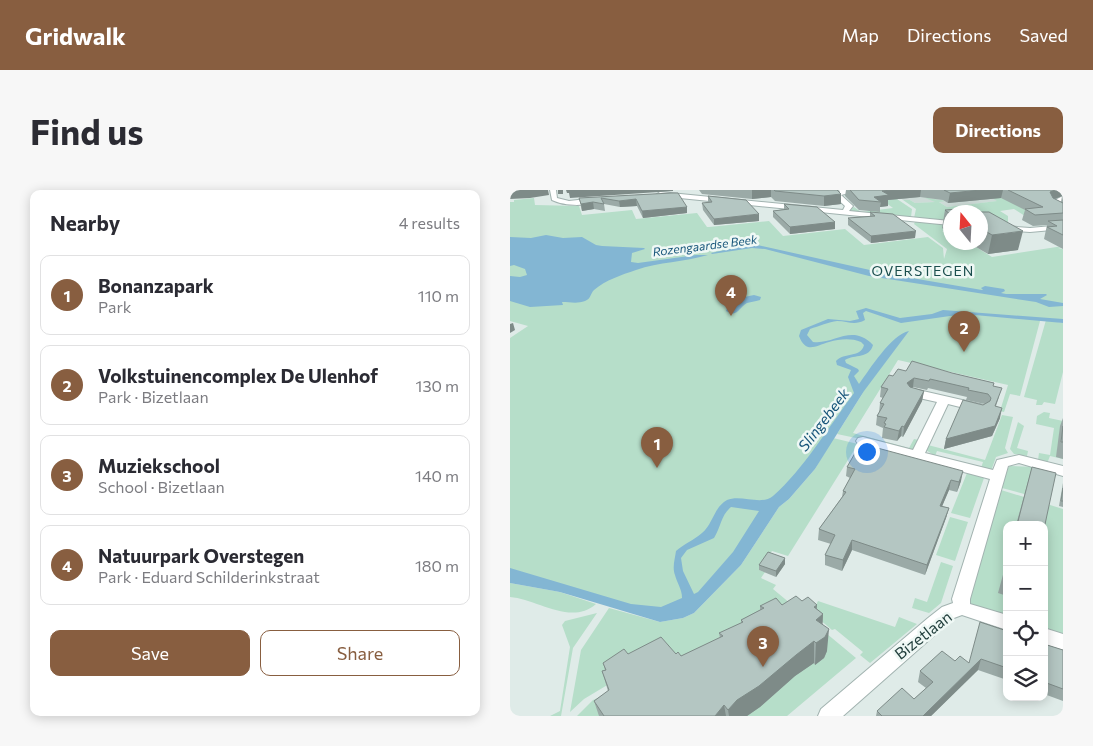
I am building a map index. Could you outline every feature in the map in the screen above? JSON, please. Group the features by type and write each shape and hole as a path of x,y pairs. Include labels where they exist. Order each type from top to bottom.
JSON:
{"street":[{"path":"553,190 554,199 557,201 570,203 604,200"},
{"path":"836,191 849,206 845,212"},
{"path":"655,192 943,222"},
{"path":"1063,198 1052,203 1053,206 1063,212"},
{"path":"988,227 1030,230 1063,227"},
{"path":"914,393 981,409"},
{"path":"917,455 944,400"},
{"path":"863,441 917,455 1000,470 1013,459 1019,459 1063,471"},
{"name":"Bizetlaan","path":"828,716 934,623 948,612 962,608 961,599 1000,470"},
{"path":"962,608 1003,622"},
{"path":"1048,637 1063,642"}],"shaded area":[{"path":"890,190 997,190 998,201 944,205 939,202 915,203 910,200 903,200"}],"green space":[{"path":"844,195 897,199 912,209 911,217 861,212 893,208 882,200 855,202"},
{"path":"1002,196 1034,215 1025,216 1014,209 1000,211 1008,216 1008,224 988,215 988,205 964,205 997,201 992,198"},
{"path":"923,197 946,201 939,202 944,205 943,221 914,218 916,209 903,200 910,200 915,203 935,202"},
{"path":"534,198 535,205 579,206 582,215 632,210 636,219 697,213 707,227 769,221 783,236 845,229 864,245 928,237 943,248 944,259 947,250 981,250 992,257 1063,246 1058,248 1063,249 1063,321 1039,318 1040,321 1020,396 1010,394 1004,412 1000,411 1008,385 898,360 853,433 909,448 914,439 919,440 913,450 837,434 863,392 705,596 672,613 623,609 510,578 510,338 528,326 510,321 510,202 514,202 514,200"},
{"path":"854,207 861,212 851,211 849,210"},
{"path":"916,220 943,223 943,246 914,224"},
{"path":"1046,320 1063,323 1063,372 1055,404 1044,402 1042,405 1036,405 1037,400 1024,397"},
{"path":"1044,412 1050,413 1049,418 1063,421 1063,459 1050,456 1045,463 1038,460 1039,453 1050,455 1054,428 1036,424 1037,416"},
{"path":"1002,415 1013,417 1005,448 1008,453 996,457 991,471 981,468 983,462 937,451 935,456 926,450 928,445 985,460"},
{"path":"1018,422 1024,426 1017,448 1028,451 1027,456 1014,454 1010,449"},
{"path":"833,438 858,444 788,556 772,551 759,570 765,572 761,578 776,585 773,589 856,658 787,716 577,716 593,700 609,693 609,684 584,699 570,712 581,650 609,608 660,622 683,618 694,613 741,565 779,507 789,499 815,469"},
{"path":"1010,466 1036,467 1048,470 1035,497 1002,488"},
{"path":"967,473 984,478 970,518 951,513"},
{"path":"1001,490 1063,509 1063,637 1048,631 1048,521 1003,521 1003,616 972,605 969,601"},
{"path":"950,517 968,522 955,561 936,555"},
{"path":"941,562 953,566 941,603 929,613 912,608 915,598 927,602"},
{"path":"510,583 560,592 596,604 586,610 565,612 510,597"},
{"path":"818,601 895,627 899,617 917,624 870,663 860,655 863,652 812,613"},
{"path":"597,613 573,648 561,716 550,716 560,711 570,647 562,625 565,621"}],"water":[{"path":"546,235 563,238 582,237 596,245 602,246 644,248 632,253 631,262 638,263 708,255 645,267 625,274 599,286 587,300 582,302 562,302 563,305 530,307 510,301 510,276 520,277 527,275 525,269 514,265 510,266 510,237 531,238"},
{"path":"753,244 888,274 982,290 981,288 985,286 1004,289 1005,291 1001,293 1006,294 1046,294 1040,299 1063,303 1063,306 1049,307 1036,302 869,276 765,249 752,248 711,253"},
{"path":"754,295 761,297 760,300 747,303 736,313 726,311 730,300"},
{"path":"866,308 900,318 932,314 943,310 1063,319 1063,323 964,314 901,323 866,311 863,313 865,320 861,322 837,321 810,329 807,335 813,342 828,341 850,335 865,339 873,345 865,354 845,360 846,363 858,369 859,371 854,376 859,384 888,346 902,334 909,331 864,391 815,469 789,499 779,507 741,565 694,613 683,618 660,622 560,592 510,583 510,568 631,604 661,607 682,598 674,569 676,551 706,529 719,507 727,500 738,498 763,500 773,496 795,473 854,393 848,377 851,370 837,365 836,361 839,358 859,352 864,345 861,342 845,339 808,347 799,336 801,330 828,319 850,321 859,319 856,311","holes":["731,507 759,511 733,552 698,592 694,594 683,571 681,558 687,550 714,538 725,514"]}],"building":[{"path":"774,190 837,190 841,194 824,196"},
{"path":"850,190 891,190 882,191 889,195 874,197 881,202 859,200"},
{"path":"944,190 981,190 950,193"},
{"path":"1008,190 1055,190 1050,192 1053,198 1063,203 1063,213 1035,215 1025,209 1043,207"},
{"path":"678,193 687,207 642,211 636,199 619,201 601,198 604,204 593,202 581,204 579,198"},
{"path":"708,196 746,200 759,214 714,219 702,203 712,202"},
{"path":"784,204 817,207 835,222 790,227 773,211 789,209"},
{"path":"870,212 893,214 916,231 871,236 848,218 875,216"},
{"path":"988,212 1023,231 992,235 988,233"},
{"path":"1063,220 1063,235 1047,227 1057,226 1048,221"},
{"path":"912,361 994,383 993,386 1002,388 995,406 1002,408 995,426 946,439 963,400 983,405 990,401 991,398 988,394 968,390 969,388 930,379 929,381 914,378 907,383 910,387 924,391 904,427 902,426 899,431 884,427 887,418 877,416 884,404 880,403 888,389 881,387 889,375 893,376 898,369 906,371"},
{"path":"1063,426 1063,442 1061,442"},
{"path":"870,446 963,471 959,482 951,480 940,506 949,508 927,565 852,540 843,560 825,555 835,535 819,529 846,492 843,491 855,469 847,467 858,448 867,450"},
{"path":"1032,467 1056,473 1046,521 1018,521"},
{"path":"768,552 785,558 776,571 759,565"},
{"path":"796,596 802,601 808,597 817,605 814,607 823,614 816,620 829,629 825,637 816,643 814,641 759,686 737,700 728,710 724,705 715,716 604,716 594,701 609,690 602,671 606,670 603,663 624,649 628,654 661,637 676,654 678,652 681,656 723,636 719,633 743,622 741,620 764,608 760,606 776,598 782,605"},
{"path":"980,622 1003,630 1003,667 981,659 923,716 882,716 877,711 902,688 914,699 933,682 920,671 942,651 955,661 960,656 969,663"},
{"path":"1048,645 1063,650 1063,689 1048,683"}],"place":[{"name":"Natuurpark Overstegen","path":"731,316"},
{"name":"Volkstuinencomplex De Ulenhof","path":"964,352"},
{"name":"Bonanzapark","path":"657,468"},
{"name":"Muziekschool","path":"763,667"}],"district":[{"name":"OVERSTEGEN","path":"923,271"}],"water label":[{"name":"Rozengaardse Beek","path":"705,246"},
{"name":"Slingebeek","path":"824,420"}]}
